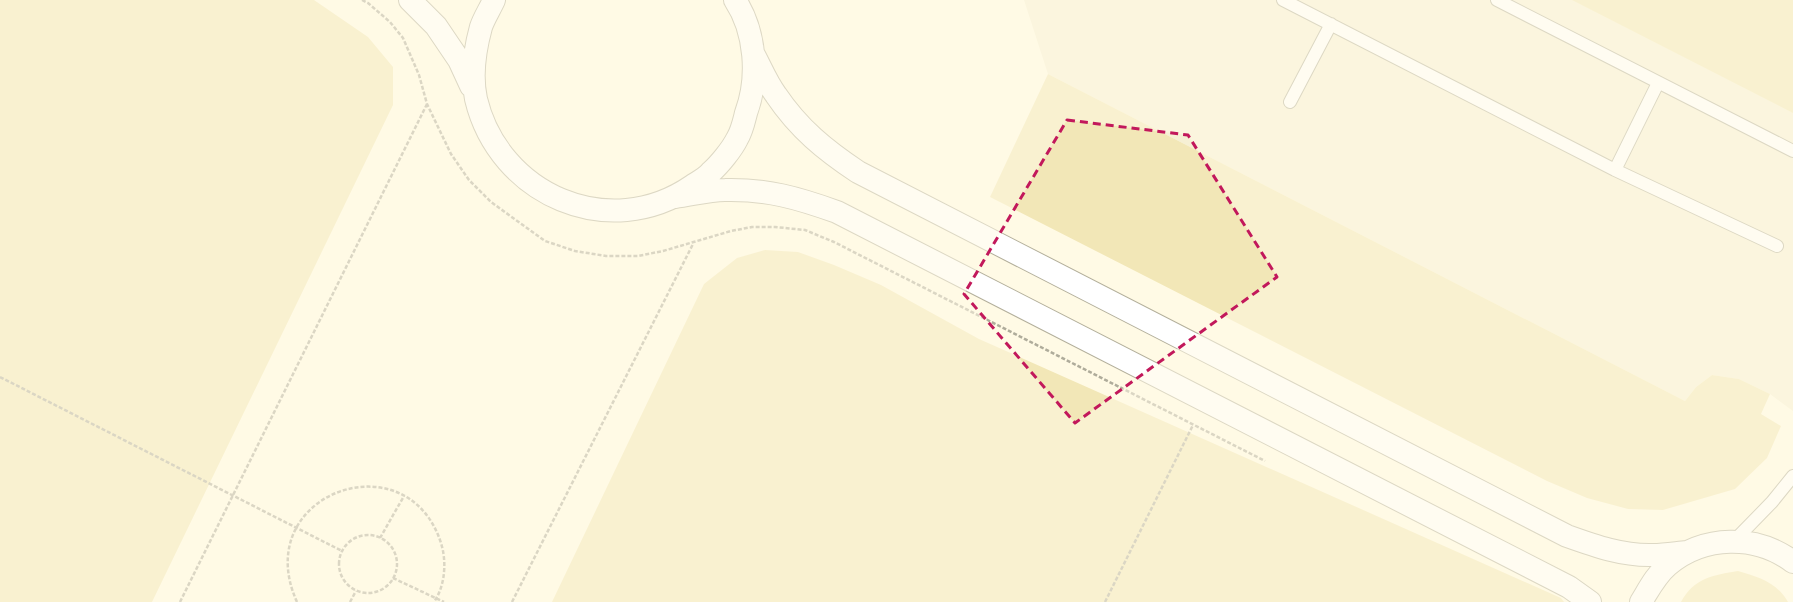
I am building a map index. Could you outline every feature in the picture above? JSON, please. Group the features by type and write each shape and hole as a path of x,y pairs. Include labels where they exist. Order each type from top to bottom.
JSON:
{"street":[{"path":"410,0 436,26 459,60 476,98 488,132 508,163 535,187 568,204 604,211 641,209 676,197 723,190 758,191 799,198 837,212 1569,587 1590,602"},
{"path":"476,98 474,62 481,26 494,0"},
{"path":"736,1 747,27 754,54 775,95 799,125 825,149 858,172 1567,536 1598,547 1623,553 1651,555 1687,552 1710,544 1734,541 1760,544 1783,554 1793,562"},
{"path":"676,197 711,173 738,138 752,97 754,54"},
{"path":"1641,602 1652,582 1668,565 1687,552"}],"lane":[{"path":"1283,0 1615,170 1777,246"},
{"path":"1497,0 1793,151"},
{"path":"1290,102 1331,24"},
{"path":"1615,170 1658,83"},
{"path":"1734,541 1772,502 1793,476"}],"path":[{"path":"180,602 427,104 419,75 403,38 390,22 368,3 362,0"},
{"path":"512,602 693,244 731,231 775,227 805,230 834,242 1193,424 1105,602"},
{"path":"0,377 342,551"},
{"path":"297,602 291,590 287,558 290,542 296,528 306,513 320,501 335,492 352,487 370,486 387,489 404,496 418,506 429,518 438,533 443,549 445,566 442,583 437,598 434,602"},
{"path":"380,538 404,496"},
{"path":"368,536 380,538 390,545 396,555 396,567 393,578 385,587 374,592 356,591 346,583 340,571 340,557 342,551 350,541 356,538 368,536"},
{"path":"393,578 444,602"},
{"path":"350,602 356,591"}],"highlighted area":[{"path":"1067,120 1188,135 1277,277 1075,423 964,294"}],"shaded area":[{"path":"0,0 314,0 368,37 393,67 393,105 152,602 0,602"},
{"path":"1024,0 1793,0 1793,411 1770,394 1739,379 1712,375 1696,387 1685,401 1048,74"},
{"path":"1572,0 1793,0 1793,113"},
{"path":"1048,74 1685,401 1696,387 1712,375 1739,379 1770,394 1761,414 1781,426 1767,458 1735,489 1663,510 1628,509 1587,498 1547,481 990,197"},
{"path":"765,250 798,252 834,265 881,285 979,339 1561,598 1564,602 552,602 704,284 737,258"},
{"path":"1738,571 1760,578 1773,585 1784,595 1788,602 1681,602 1692,588 1705,579 1720,574"}]}
